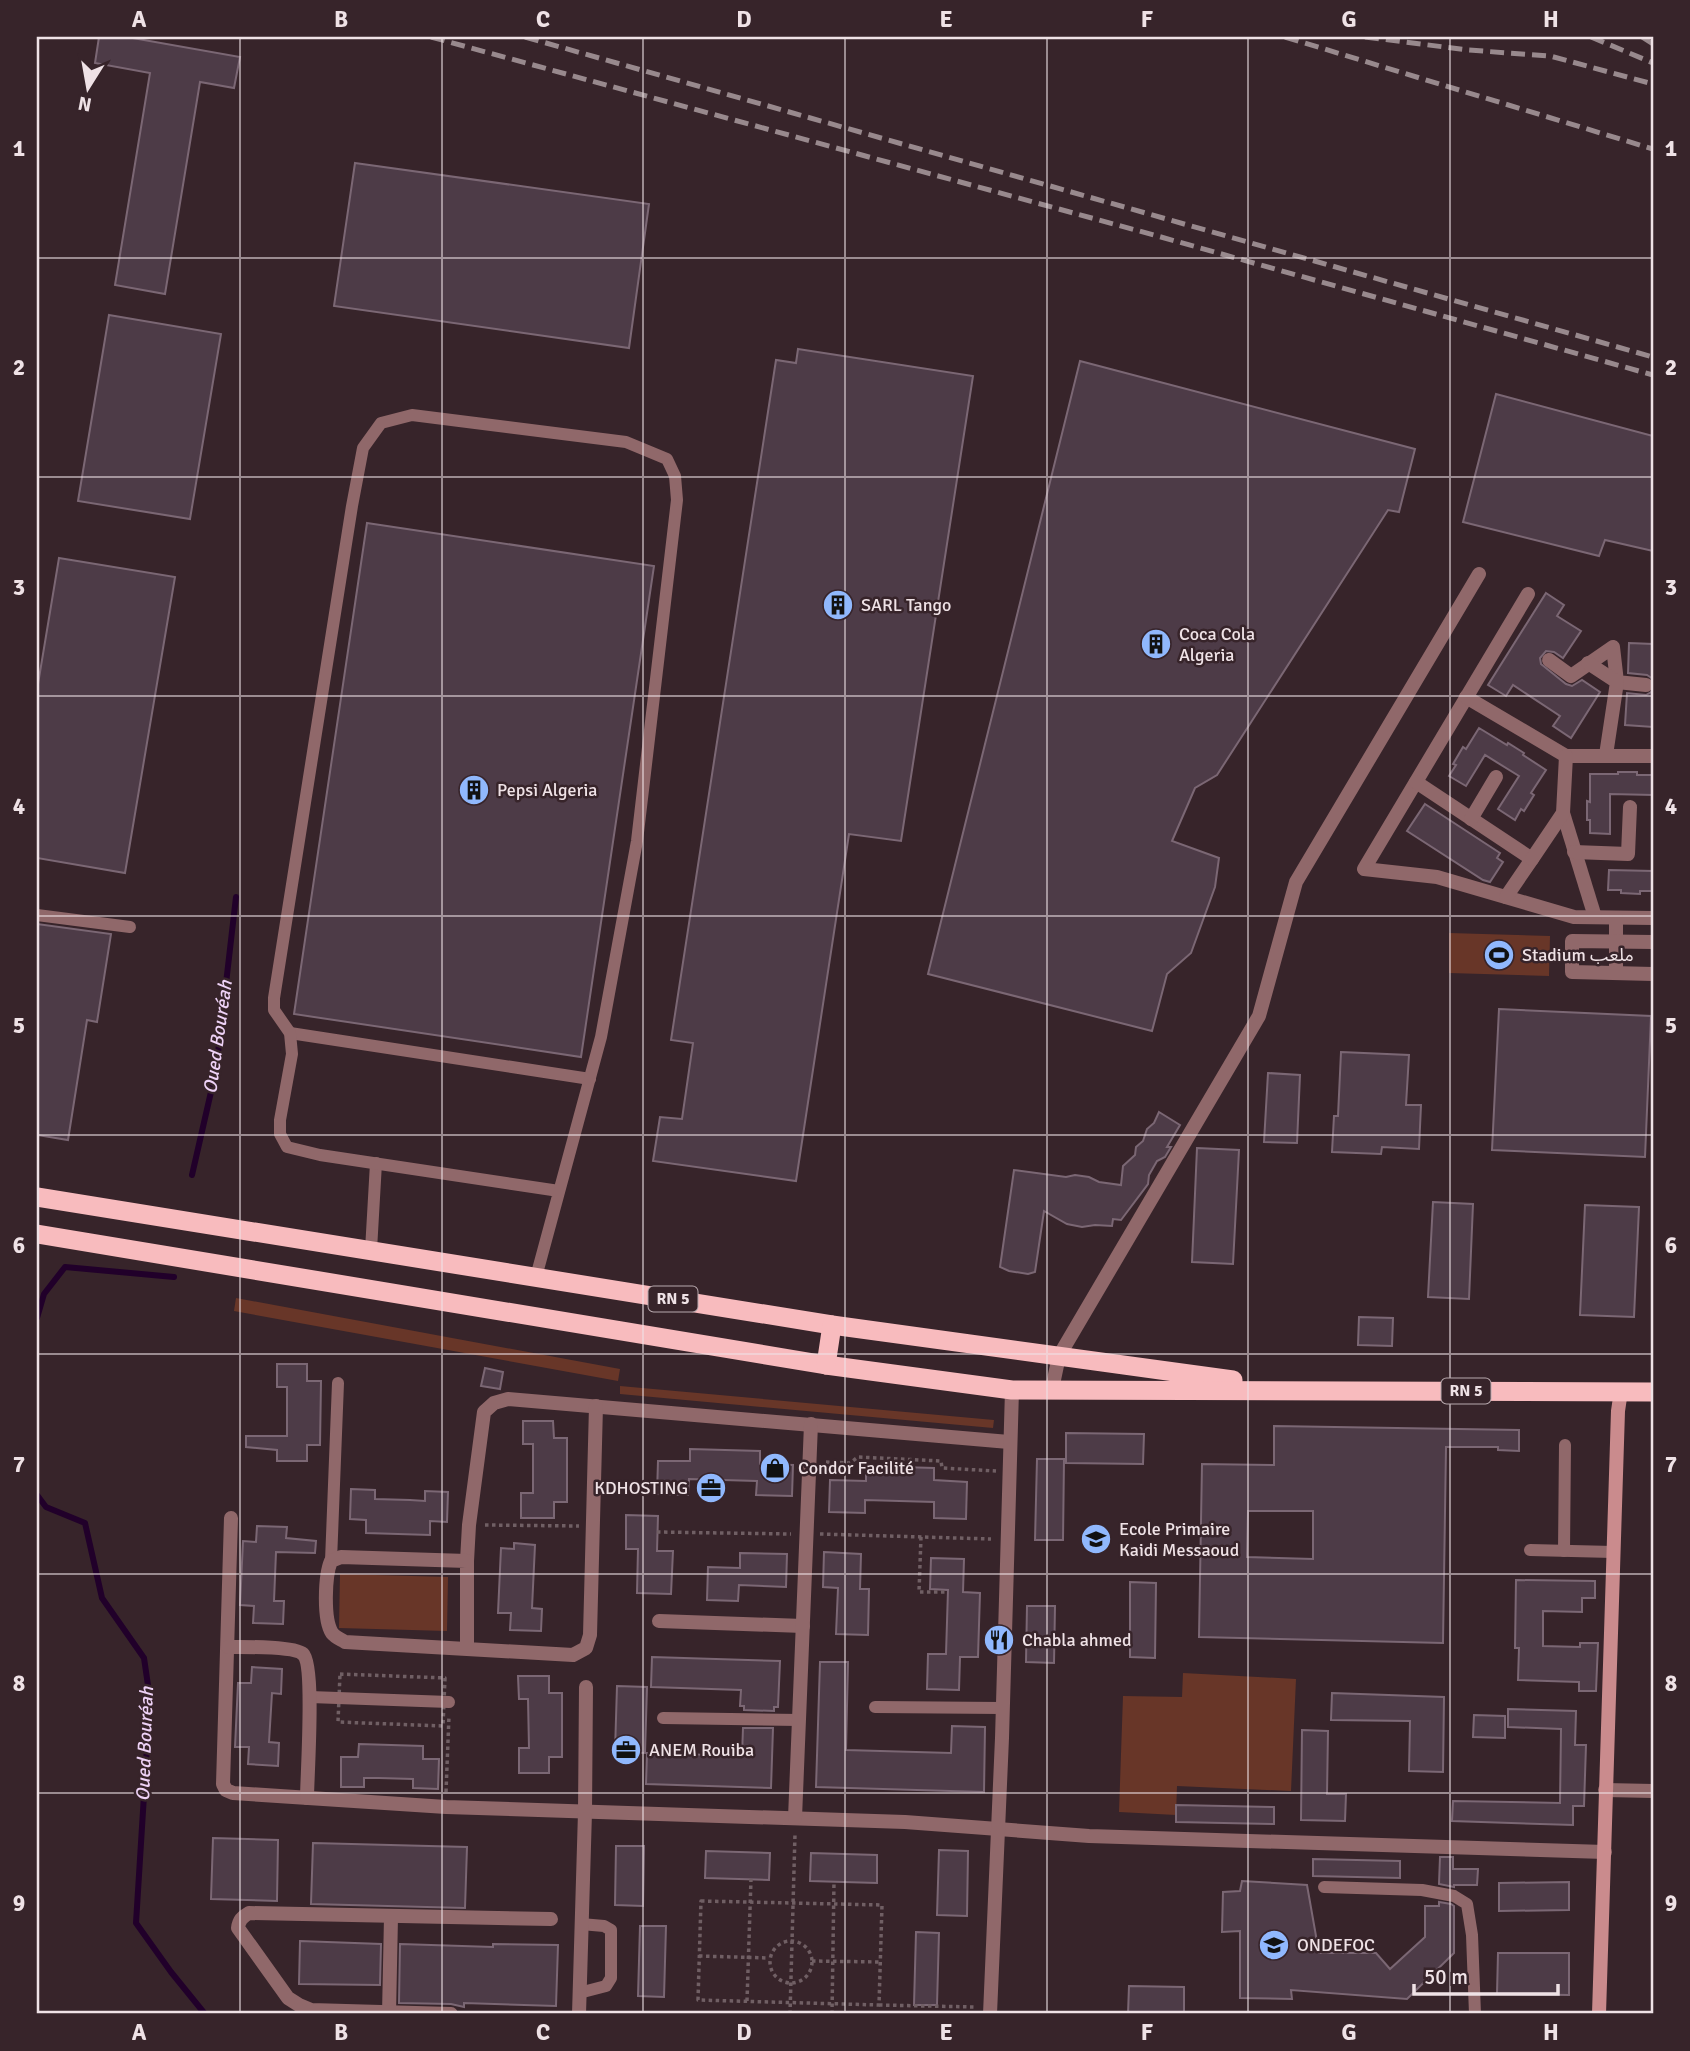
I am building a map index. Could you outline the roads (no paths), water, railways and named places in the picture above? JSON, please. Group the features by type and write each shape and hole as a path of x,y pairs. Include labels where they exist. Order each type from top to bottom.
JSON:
{"highway":[{"name":"RN 5","path":"37,1197 832,1325 1310,1390"},
{"name":"RN 5","path":"37,1234 826,1365 1012,1390 1653,1392"},
{"path":"826,1365 832,1325"}],"main road":[{"path":"1600,2014 1605,1790 1618,1410 1621,1391"}],"street":[{"path":"1052,1389 1059,1356 1259,1016 1296,882 1479,574"},
{"path":"1528,594 1364,869 1437,877 1574,917 1653,918"},
{"path":"1549,660 1571,676 1613,647 1616,682 1606,755"},
{"path":"1588,663 1616,682 1646,685"},
{"path":"1466,697 1566,755 1653,756"},
{"path":"1566,755 1563,813 1595,917"},
{"path":"1472,819 1496,777"},
{"path":"1416,782 1532,859"},
{"path":"1574,852 1628,853 1630,807"},
{"path":"1506,897 1563,813"},
{"path":"1616,918 1616,973"},
{"path":"1653,942 1572,941 1572,972 1653,974"},
{"path":"990,2011 1003,1708 1012,1390"},
{"path":"467,1649 469,1525 485,1412 494,1403 508,1399 1009,1442"},
{"path":"467,1561 341,1557 331,1561 327,1570 327,1623 333,1636 345,1642 573,1655 586,1648 590,1635 596,1406"},
{"path":"795,1818 811,1424"},
{"path":"231,1518 223,1784 226,1790 233,1793 446,1807 795,1818 997,1828 1089,1836 1605,1852"},
{"path":"659,1621 803,1626"},
{"path":"228,1647 292,1649 303,1654 307,1662 310,1697 307,1798"},
{"path":"579,2014 586,1687"},
{"path":"1605,1790 1653,1791"},
{"path":"451,2014 311,2010 299,2005 288,1998 238,1928 239,1922 249,1913 551,1919"},
{"path":"389,2013 391,1917"}],"lane":[{"path":"537,1277 601,1037 637,841 677,500 675,476 667,459 626,442 412,415 382,423 363,449 352,506 274,998 274,1010 290,1033 292,1054 280,1134 287,1147 320,1155 559,1191"},
{"path":"37,915 130,927"},
{"path":"290,1033 590,1079"},
{"path":"371,1250 376,1163"},
{"path":"331,1561 338,1383"},
{"path":"1564,1445 1564,1551"},
{"path":"1530,1550 1614,1552"},
{"path":"310,1697 449,1702"},
{"path":"875,1707 1003,1708"},
{"path":"663,1718 799,1720"},
{"path":"1324,1887 1422,1890 1454,1896 1467,1905 1472,1935 1475,2014"},
{"path":"579,1993 606,1986 611,1979 611,1930 604,1926 581,1924"}],"waterway":[{"name":"Oued Bouréah","path":"192,1175 216,1070 236,897"},
{"name":"Oued Bouréah","path":"37,1318 44,1294 65,1267 174,1277"},
{"name":"Oued Bouréah","path":"37,1495 46,1507 85,1523 102,1598 144,1658 150,1699 136,1923 205,2014"}],"railway":[{"path":"431,37 1653,375"},
{"path":"525,37 1653,357"},
{"path":"1285,37 1653,149"},
{"path":"1365,37 1468,50 1550,56 1653,84"},
{"path":"1591,37 1653,63"},
{"path":"1642,37 1653,44"}],"place":[{"name":"SARL Tango","path":"838,605"},
{"name":"Coca Cola Algeria","path":"1156,644"},
{"name":"Pepsi Algeria","path":"474,790"},
{"name":"Stadium ملعب","path":"1499,955"},
{"name":"Condor Facilité","path":"775,1468"},
{"name":"KDHOSTING","path":"711,1488"},
{"name":"Ecole Primaire Kaidi Messaoud","path":"1096,1539"},
{"name":"Chabla ahmed","path":"999,1640"},
{"name":"ANEM Rouiba","path":"626,1750"},
{"name":"ONDEFOC","path":"1274,1945"}]}
